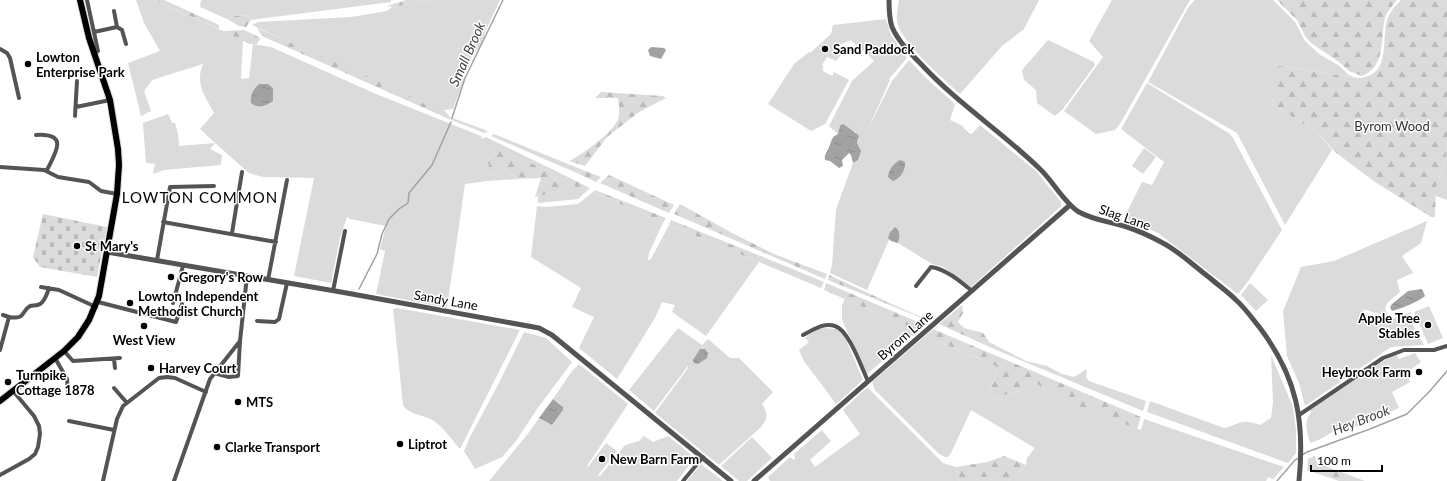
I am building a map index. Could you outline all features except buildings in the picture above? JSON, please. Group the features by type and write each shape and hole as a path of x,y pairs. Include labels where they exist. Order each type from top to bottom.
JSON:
{"main road":[{"path":"0,401 14,392 64,351 80,334 97,305 117,194 119,165 118,149 110,100 94,54 80,0"}],"street":[{"path":"87,0 98,51 94,54"},
{"name":"Slag Lane","path":"889,0 890,17 893,28 901,42 911,54 945,88 1040,168 1070,205 1078,211 1128,227 1174,249 1235,299 1252,318 1268,339 1282,362 1292,385 1299,415 1301,447 1299,481"},
{"path":"114,11 117,27"},
{"path":"94,32 117,27 122,30 126,44"},
{"path":"0,49 7,53 10,58 19,98"},
{"path":"75,116 77,82"},
{"path":"10,88 16,86"},
{"path":"76,107 110,100"},
{"path":"36,135 50,135 54,137 56,141 56,153 47,170"},
{"path":"0,167 47,170 58,177 89,182 101,192 117,194"},
{"path":"232,233 242,172"},
{"path":"268,280 287,180"},
{"path":"157,260 170,187 214,186"},
{"name":"Byrom Lane","path":"754,481 1070,205"},
{"path":"163,222 276,242"},
{"path":"333,291 345,231"},
{"name":"Sandy Lane","path":"107,252 539,328 552,334 731,481"},
{"path":"173,303 183,266"},
{"path":"916,286 931,267 952,277 972,291"},
{"path":"214,373 228,377 238,376 247,276"},
{"path":"257,321 275,322 279,319 287,283"},
{"path":"41,287 59,290 97,305 176,322 182,304"},
{"path":"2,316 19,317 23,315 30,306 41,304 49,288"},
{"path":"0,350 9,317"},
{"path":"804,335 818,327 827,325 835,326 841,329 868,381"},
{"path":"174,481 210,379 240,341"},
{"path":"1299,415 1383,358 1404,350 1434,350 1447,346"},
{"path":"64,351 74,361 120,358"},
{"path":"55,358 67,379 68,392"},
{"path":"114,359 115,368"},
{"path":"103,481 116,419 123,406 159,378 175,378 206,392"},
{"path":"114,388 127,403"},
{"path":"0,475 29,459 35,454 38,447 40,434 39,426 34,416 14,392"},
{"path":"69,421 114,430"},
{"path":"683,481 703,457"}],"green space":[{"path":"136,0 153,0 243,40 241,79 249,78 253,44 271,47 376,94 481,136 482,139 486,137 568,177 556,182 555,174 493,147 495,153 487,160 489,166 489,176 495,173 501,166 518,179 465,184 447,308 376,294 385,251 380,249 386,226 350,219 347,217 340,238 331,283 294,276 314,178 263,177 249,173 200,129 214,113 204,95 200,83 203,64 152,80 144,91 151,111 141,116 128,63 160,51 144,23"},
{"path":"153,0 164,0 219,25 219,29"},
{"path":"201,0 391,0 391,2 251,20 246,15 235,16 227,19 200,7"},
{"path":"406,0 431,0 392,7 387,6"},
{"path":"431,0 500,0 485,32 483,43 473,55 465,69 463,82 453,109 444,110 450,117 252,25 258,22 351,17 387,11 392,7"},
{"path":"899,0 1039,0 1024,29 1002,46 960,94 924,60 907,41 897,22"},
{"path":"1112,0 1190,0 1120,124 1115,130 1096,134 1064,111 1103,57 1089,41"},
{"path":"1195,0 1273,0 1295,22 1305,41 1319,54 1338,65 1349,75 1356,78 1276,65 1272,104 1318,133 1332,150 1285,225 1237,133 1148,82 1189,6"},
{"path":"1277,0 1397,0 1385,18 1379,59 1370,72 1362,76 1349,71 1339,62 1311,43 1305,36 1297,20"},
{"name":"Byrom Wood","path":"1401,0 1447,0 1447,144 1446,159 1436,187 1435,217 1431,217 1375,182 1335,152 1318,133 1272,104 1275,65 1356,78 1367,77 1374,73 1379,67 1384,51 1388,17"},
{"path":"246,15 251,20 246,27 239,26 227,19 235,16"},
{"path":"886,19 891,35 907,58 889,79 890,80 868,129 892,81 909,60 927,79 955,104 950,120 961,125 972,134 980,125 1036,171 1061,202 1061,206 1058,209 971,287 943,267 932,264 898,243 900,235 899,231 892,229 889,235 889,240 867,290 830,273 832,265 836,209 853,163 855,162 859,149 857,143 859,140 856,132 850,130 845,125 838,134 829,126 852,81 874,61 864,50 862,51 851,40 839,45 846,49 836,61 827,57 822,65 823,71 832,76 834,72 849,80 825,124 811,131 768,104 794,64 809,52 810,53 831,34 833,25"},
{"path":"257,28 396,89 450,117 449,119 262,36"},
{"path":"244,30 259,37 260,39 257,44 250,44 223,31"},
{"path":"1048,40 1094,62 1095,65 1063,109 1055,116 1037,103 1036,90 1024,80 1022,70"},
{"path":"1147,83 1230,134 1282,230 1238,294 1158,233 1124,218 1142,182 1152,185 1164,162 1121,129"},
{"path":"601,92 663,96 666,98 639,112 607,137 585,166 569,161 601,139 618,120 618,98 595,98"},
{"path":"168,114 172,123 175,123 178,133 179,146 215,143 210,149 222,155 221,165 164,170 153,174 155,164 146,163 143,123"},
{"path":"450,117 488,131 484,133 449,119"},
{"path":"494,134 583,170 579,174 491,136"},
{"path":"1447,144 1447,200 1436,196 1436,187 1446,159"},
{"path":"492,146 555,174 556,182 568,177 590,188 588,190 570,185 559,191 535,197 541,178 518,179 501,166 495,173 489,176 489,166 487,160 495,153"},
{"path":"1144,148 1156,157 1143,174 1132,166"},
{"path":"583,170 601,177 596,182 579,174"},
{"path":"609,175 674,205 669,213 600,183"},
{"path":"570,185 588,190 578,199 538,203 538,196 559,191"},
{"path":"595,190 666,218 663,223 593,192"},
{"path":"593,192 663,223 649,253 648,261 651,259 669,225 759,262 706,336 672,312 675,305 662,302 655,318 617,379 579,348 594,317 572,307 581,288 531,257 537,206 546,207 578,204"},
{"path":"680,204 774,254 827,274 825,279 674,214"},
{"path":"43,214 107,227 97,277 40,267 33,257"},
{"path":"671,220 763,257 759,262 669,225"},
{"path":"1427,221 1421,243 1402,256 1413,273 1397,280 1400,292 1387,303 1385,309 1389,317 1363,309 1365,313 1388,320 1411,312 1411,321 1424,345 1391,347 1305,406 1299,383 1287,356 1283,311 1301,267 1334,261"},
{"path":"763,257 824,282 821,288 759,262"},
{"path":"829,275 929,321 828,280"},
{"path":"826,283 925,325 918,331 824,290"},
{"path":"1250,283 1268,300 1256,311 1241,295"},
{"path":"845,299 918,331 867,374 842,320 842,305"},
{"path":"962,305 963,313 958,322 964,328 983,333 994,349 939,324"},
{"name":"Apple Tree Stables","path":"1429,306 1443,338 1428,344 1414,312"},
{"path":"397,308 520,330 460,449 446,432 433,420 411,412 403,405 393,309"},
{"path":"678,328 702,345 708,339 730,358 739,358 773,392 762,404 766,416 761,427 719,465 655,413 688,366 654,411 629,390"},
{"path":"822,328 837,329 845,337 863,380 836,404 804,361 799,350 809,342 805,338 814,331"},
{"path":"933,329 1141,417 1137,429 1071,403 1031,381 1020,391 994,399 989,392 996,366 925,336"},
{"path":"524,332 546,338 572,362 537,409 516,441 502,457 475,469 464,451"},
{"path":"925,336 996,366 989,392 994,399 1020,391 1031,381 1071,403 1141,430 1144,419 1284,467 1273,479 1268,477 1266,481 1009,481 1026,465 1027,458 1035,448 971,410 951,453 948,457 945,457 938,453 875,390 872,382"},
{"path":"989,342 1026,361 1047,366 1062,374 1074,377 1087,369 1086,377 1089,381 1146,401 1143,411 994,349"},
{"path":"1415,353 1421,362 1406,373 1410,382 1392,392 1399,408 1343,432 1340,427 1321,439 1310,443 1306,427 1307,420 1311,413 1309,409 1359,376 1361,378 1375,371 1373,367 1396,354 1399,359"},
{"path":"1271,355 1293,407 1296,430 1296,453 1288,463 1147,412 1150,401 1224,428 1241,422 1260,425 1271,418 1273,402"},
{"path":"579,364 628,404 587,466 588,467 606,443 617,451 598,475 600,476 625,445 639,441 644,436 653,442 668,436 695,458 677,481 489,481 539,418 552,425 563,410 560,404 553,399 572,371"},
{"path":"868,388 943,463 956,467 960,481 770,481 768,477 790,457 794,460 794,454 822,430 831,441 810,460 815,467 860,434 843,410"},
{"path":"752,437 772,458 747,481 739,481 721,466"},
{"path":"1004,456 1026,465 1009,481 960,481 956,467 987,462"},
{"path":"1315,456 1317,463 1365,481 1339,481 1307,470 1308,459"},
{"path":"701,464 723,481 687,481"}],"water":[{"path":"651,47 664,48 666,50 661,59 650,56 648,50"},
{"path":"259,84 268,84 273,88 273,101 265,105 257,106 251,103 251,98 252,93"},
{"path":"842,124 859,136 857,143 861,151 858,160 853,163 849,153 842,160 843,166 839,168 830,161 825,160 825,155 832,139 838,134"},
{"path":"900,160 905,162 905,168 900,176 893,181 888,177 890,169"},
{"path":"895,227 900,234 898,243 891,241 888,238 890,232"},
{"path":"1422,289 1425,296 1410,305 1392,311 1390,307 1392,304 1408,291"},
{"path":"700,349 705,349 708,353 707,358 698,364 694,363 693,360"},
{"path":"553,399 563,407 563,410 552,425 539,418"}],"waterway":[{"name":"Small Brook","path":"452,118 465,78 503,0"},
{"name":"Small Brook","path":"359,289 377,254 382,234 389,219 399,209 408,203 409,193 432,165 451,122"},
{"name":"Hey Brook","path":"1302,455 1407,414 1447,371"},
{"name":"Hey Brook","path":"1277,481 1295,460 1299,458"}],"place":[{"name":"Sand Paddock","path":"825,49"},
{"name":"Lowton Enterprise Park","path":"28,64"},
{"name":"St Mary's","path":"77,246"},
{"name":"Gregory's Row","path":"171,277"},
{"name":"Lowton Independent Methodist Church","path":"130,303"},
{"name":"Apple Tree Stables","path":"1428,325"},
{"name":"West View","path":"144,326"},
{"name":"Harvey Court","path":"151,368"},
{"name":"Heybrook Farm","path":"1419,372"},
{"name":"Turnpike Cottage 1878","path":"8,382"},
{"name":"MTS","path":"238,402"},
{"name":"Liptrot","path":"400,444"},
{"name":"Clarke Transport","path":"217,447"},
{"name":"New Barn Farm","path":"602,459"}],"district":[{"name":"LOWTON COMMON","path":"200,198"}]}
